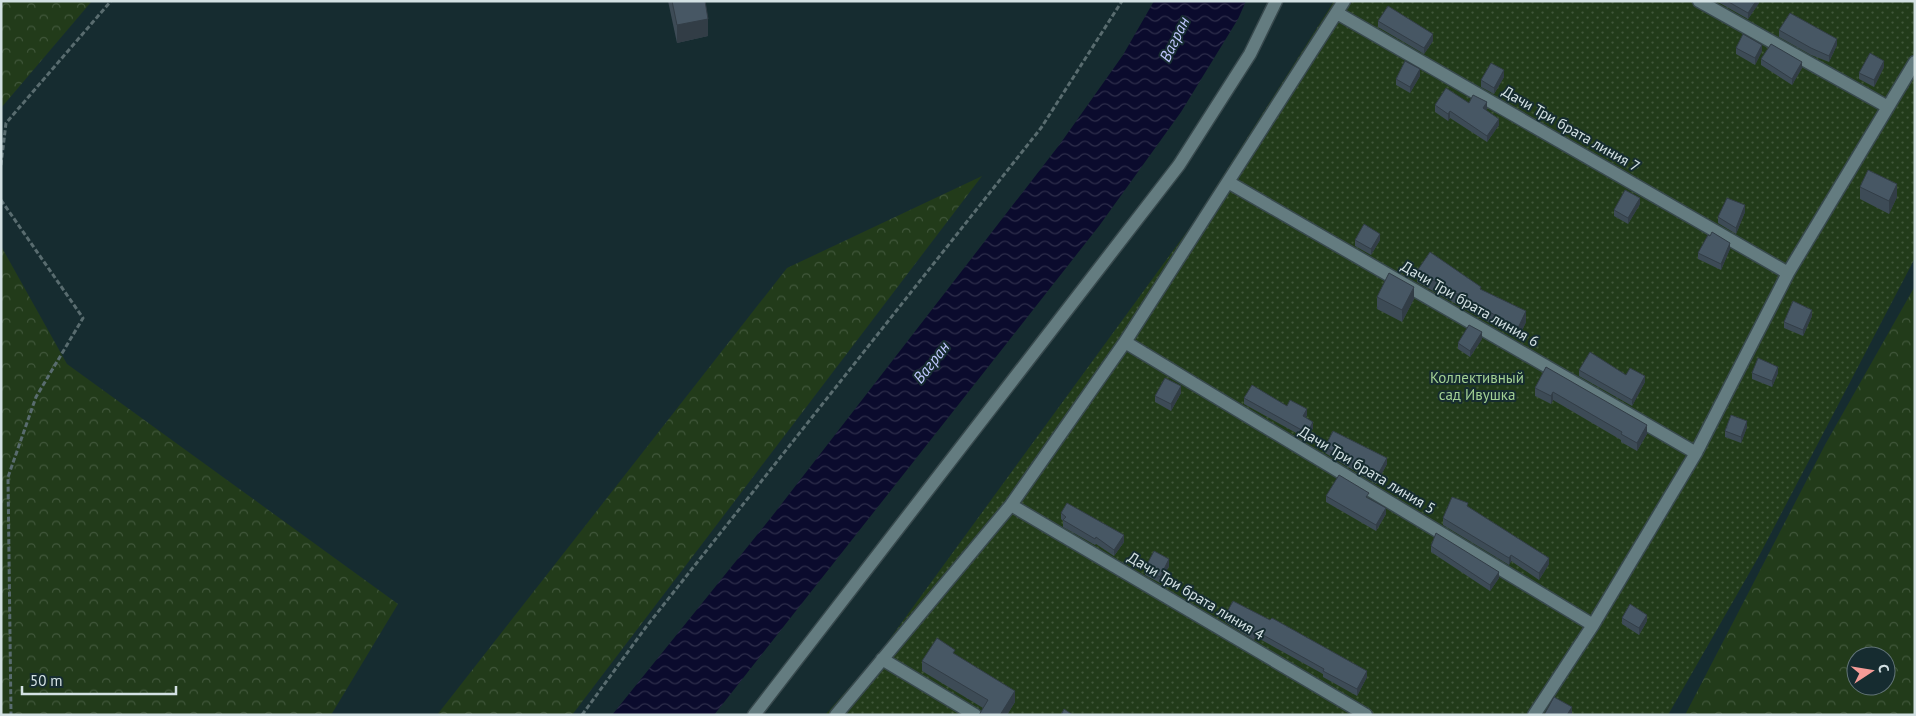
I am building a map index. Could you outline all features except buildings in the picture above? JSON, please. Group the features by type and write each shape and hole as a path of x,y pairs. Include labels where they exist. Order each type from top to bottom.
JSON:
{"street":[{"path":"754,715 1179,165 1250,54 1276,1"},
{"path":"836,715 1011,505 1125,342 1344,1"},
{"path":"1699,1 1888,107"},
{"name":"Дачи Три брата линия 7","path":"1337,13 1788,273"},
{"path":"1534,715 1593,625 1696,454 1788,273 1915,62"},
{"name":"Дачи Три брата линия 6","path":"1228,182 1696,454"},
{"name":"Дачи Три брата линия 5","path":"1125,342 1593,625"},
{"name":"Дачи Три брата линия 4","path":"1011,505 1366,715"},
{"path":"882,659 975,715"}],"path":[{"path":"1,165 6,123 111,1"},
{"path":"582,715 646,627 1041,128 1122,1"},
{"path":"1,200 83,318 36,396 8,477 11,715"}],"green space":[{"path":"1,1 92,1 1,108"},
{"name":"Коллективный сад Ивушка","path":"1334,1 1915,1 1915,258 1759,556 1668,715 825,715 878,655 1191,226"},
{"path":"982,176 572,715 437,715 787,268"},
{"path":"1,246 67,364 398,604 331,715 1,715"},
{"path":"1915,286 1915,715 1685,715 1826,443"}],"water":[{"name":"Вагран","path":"1154,1 1246,1 1238,19 1181,112 1099,226 714,715 612,715 773,515 1060,144 1123,55"}]}
